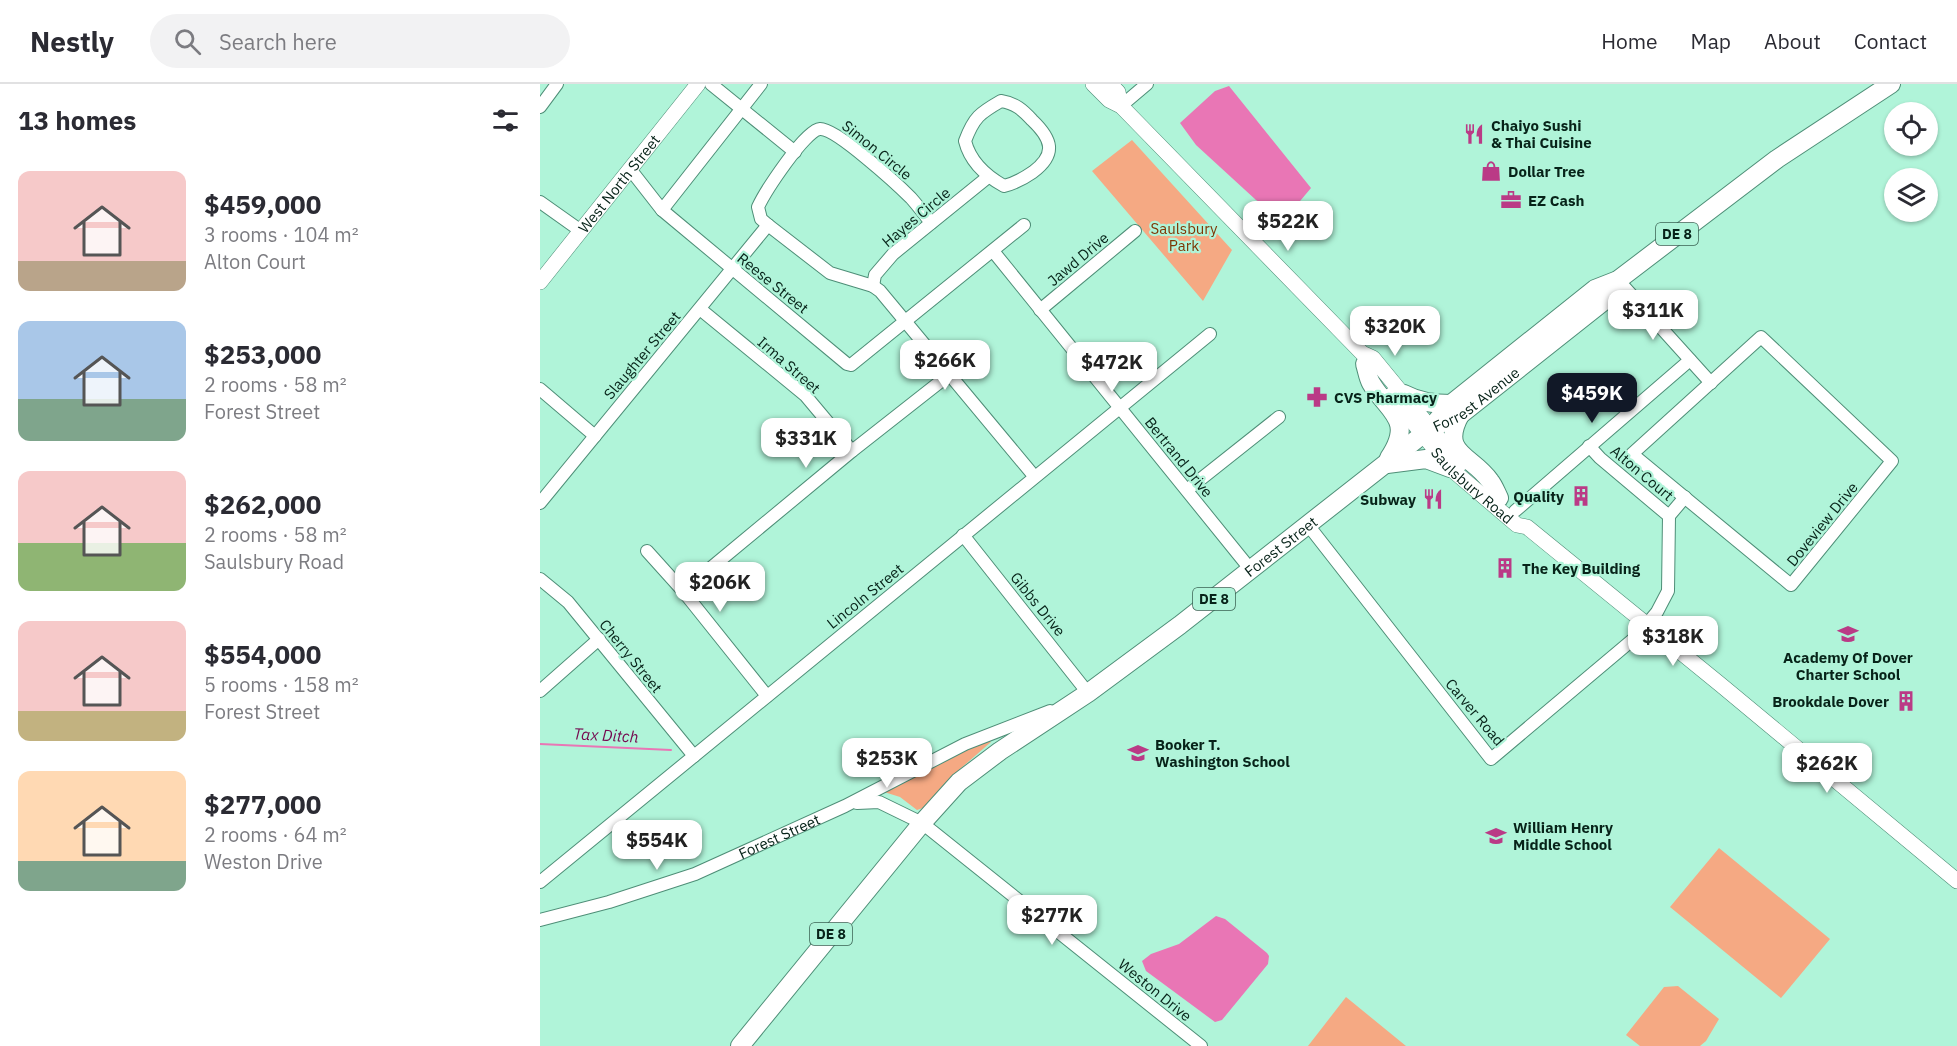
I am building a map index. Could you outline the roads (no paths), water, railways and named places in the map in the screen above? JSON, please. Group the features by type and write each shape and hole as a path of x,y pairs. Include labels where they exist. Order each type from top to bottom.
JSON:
{"highway":[{"name":"Forrest Avenue","path":"1427,432 1604,301 1618,280 1777,159 1891,84"},
{"path":"1364,359 1370,382 1398,420 1400,430 1397,442 1385,464"},
{"path":"1404,394 1425,403 1455,410 1453,431 1455,447 1490,480 1499,498"},
{"name":"Forest Street","path":"922,823 959,782 1000,751 1088,693 1180,625 1427,432"},
{"path":"1385,464 1426,459 1450,468"},
{"name":"DE 8","path":"740,1046 922,823"}],"main road":[{"name":"West North Street","path":"540,282 698,84"},
{"path":"1093,84 1109,100 1121,106 1364,359 1427,432"},
{"path":"1110,84 1118,92 1121,106"},
{"path":"1364,359 1373,358 1404,394 1427,432"},
{"name":"Saulsbury Road","path":"1427,432 1450,468 1517,525 1527,527"},
{"name":"Saulsbury Road","path":"1427,432 1515,511 1527,527 1957,880"}],"street":[{"path":"540,107 557,84"},
{"path":"711,84 795,152"},
{"path":"662,210 761,84"},
{"path":"1121,106 1148,84"},
{"path":"1001,101 1011,102 1022,109 1047,137 1050,147 1047,159 1018,183 1004,186 988,177 972,158 965,141 972,124 980,113 1001,101"},
{"name":"Simon Circle","path":"768,225 761,219 758,207 768,188 795,152 811,133 818,129 829,130 852,148 911,198 931,223"},
{"name":"Reese Street","path":"630,169 662,210 852,365 1024,225"},
{"name":"Hayes Circle","path":"873,286 875,275 894,254 988,177"},
{"path":"540,202 581,231"},
{"path":"768,225 830,273 873,286 880,291 1034,476"},
{"name":"Slaughter Street","path":"540,503 768,225"},
{"name":"Jawd Drive","path":"1040,310 1135,231"},
{"name":"Bertrand Drive","path":"993,251 1251,570"},
{"path":"1618,280 1711,383"},
{"name":"Irma Street","path":"700,309 805,395 852,451"},
{"name":"Lincoln Street","path":"540,882 1210,334"},
{"name":"Doveview Drive","path":"1761,337 1892,461 1791,585 1632,454 1711,383 1761,337"},
{"path":"1515,511 1690,360"},
{"path":"683,591 852,451 950,374"},
{"path":"540,389 595,436"},
{"path":"1187,490 1279,417"},
{"name":"Alton Court","path":"1590,446 1600,458 1670,516 1668,591 1662,605 1647,625"},
{"path":"1670,516 1685,497"},
{"name":"Carver Road","path":"1308,525 1491,759 1637,636 1647,625"},
{"name":"Gibbs Drive","path":"963,536 1088,693"},
{"path":"647,551 683,591 767,696"},
{"name":"Cherry Street","path":"540,579 568,602 694,756"},
{"path":"540,691 599,639"},
{"name":"Forest Street","path":"540,921 609,902 695,874 845,806 965,744 1071,703"},
{"name":"Forest Street","path":"845,806 862,801 879,802 922,823"},
{"name":"Weston Drive","path":"922,823 1201,1046"}],"waterway":[{"name":"Tax Ditch","path":"540,744 671,750"}],"place":[{"name":"Chaiyo Sushi & Thai Cuisine","path":"1474,134"},
{"name":"Dollar Tree","path":"1491,171"},
{"name":"EZ Cash","path":"1511,200"},
{"name":"CVS Pharmacy","path":"1317,397"},
{"name":"Quality","path":"1581,496"},
{"name":"Subway","path":"1433,499"},
{"name":"The Key Building","path":"1505,568"},
{"name":"Academy Of Dover Charter School","path":"1848,634"},
{"name":"Brookdale Dover","path":"1906,701"},
{"name":"Booker T. Washington School","path":"1138,753"},
{"name":"William Henry Middle School","path":"1496,836"}],"park label":[{"name":"Saulsbury Park","path":"1184,236"}]}
